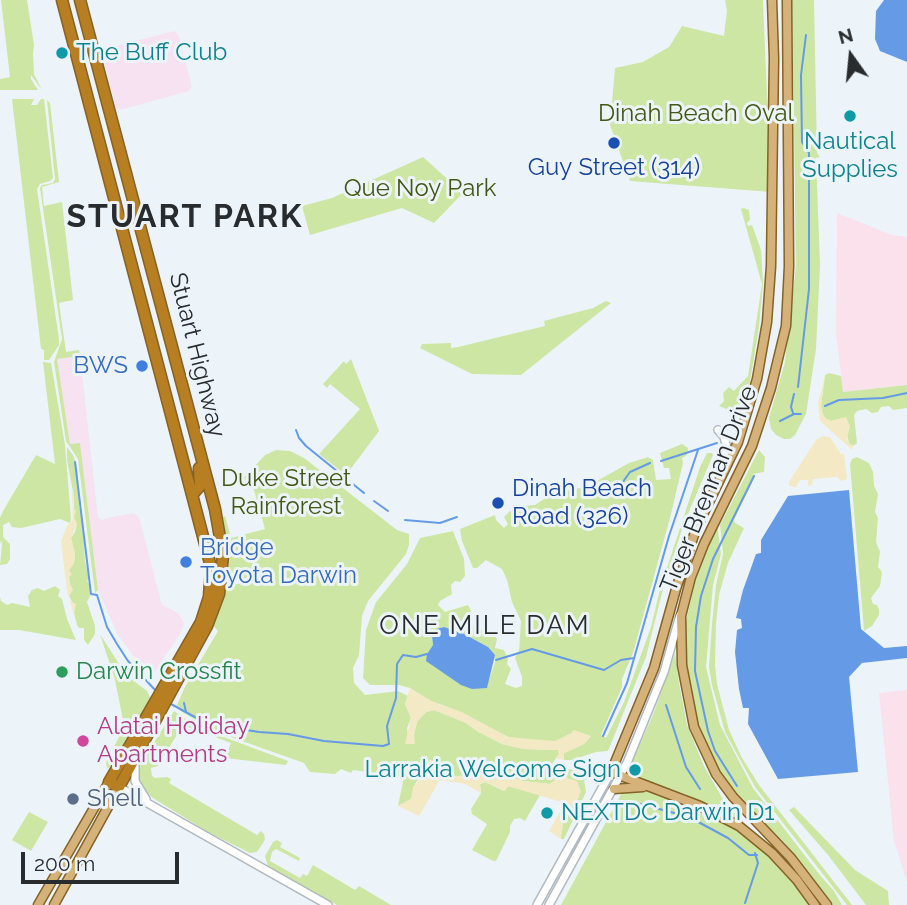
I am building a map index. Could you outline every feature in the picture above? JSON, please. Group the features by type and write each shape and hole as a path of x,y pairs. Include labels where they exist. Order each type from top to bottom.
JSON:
{"highway":[{"name":"Stuart Highway","path":"62,0 211,567 207,605 198,630 114,785"},
{"name":"Stuart Highway","path":"80,0 139,215 222,546 219,594 207,626 166,693"},
{"path":"88,95 104,90"},
{"path":"121,219 139,215"},
{"path":"157,354 173,350"},
{"path":"192,423 200,477 200,486 193,494"},
{"path":"201,521 202,497 209,487"},
{"name":"Stuart Highway","path":"114,785 139,749 158,708"}],"main road":[{"name":"Tiger Brennan Drive","path":"613,768 654,668 696,529 742,432 757,379 767,322 771,266 774,58 772,0"},
{"name":"Tiger Brennan Drive","path":"787,0 789,267 786,326 771,388 755,437 691,577 682,608 682,675 691,717 705,755 733,797 785,850 827,905"},
{"path":"771,198 783,195 786,190 785,115 788,107"},
{"path":"613,768 649,788 700,806 745,830 779,859 815,905"},
{"path":"54,905 110,804 114,785"},
{"path":"38,905 114,785"},
{"path":"614,789 649,788"},
{"path":"48,887 61,893"}],"street":[{"path":"718,430 724,437 727,448 721,476"},
{"path":"549,905 622,773 661,681 682,608"},
{"path":"139,749 134,767 135,783 144,797 158,809"},
{"path":"537,905 613,768"},
{"path":"114,785 328,905"},
{"path":"110,804 123,798 141,799"}],"shaded area":[{"path":"174,31 178,34 192,87 189,91 120,110 116,107 102,54 104,49"},
{"path":"837,213 892,235 907,237 907,385 843,392 836,333"},
{"path":"80,356 98,517 103,520 133,513 139,517 162,605 178,613 184,623 154,673 136,659 118,635 98,590 80,443 70,444 56,359"},
{"path":"907,690 907,882 894,841 879,693"}],"green space":[{"path":"1,0 27,0 34,45 34,74 42,90 31,75 38,90 0,90 0,79 10,77"},
{"name":"Dinah Beach Oval","path":"725,0 763,0 771,192 630,181 610,125 615,68 643,62 669,47 682,26 724,36 727,10"},
{"path":"792,0 814,0 817,153 820,157 816,158 820,265 816,349 806,414 795,435 784,439 771,429 769,418 785,362 796,266"},
{"path":"12,99 34,99 31,105 37,105 44,99 53,178 40,184 37,189 59,339 59,345 49,360 44,360 44,350 41,349"},
{"path":"47,100 50,103 59,182 42,187 44,206 62,202 73,300 59,303 66,352 79,350 80,356 57,359 70,444 80,443 98,590 95,593 78,459 66,441 54,362 62,339 40,188 42,185 53,183 55,179"},
{"name":"Que Noy Park","path":"423,157 463,193 434,223 402,208 310,235 302,206 332,198"},
{"path":"741,209 749,210 750,220 747,223 748,226 752,225 761,250 763,284 750,381 743,404 739,410 731,411 719,406 724,401 723,393 729,387 734,391 748,376 762,284"},
{"path":"606,301 611,303 521,375 472,374 420,348 422,344 451,343 451,348 458,347 545,326 544,321 593,308"},
{"path":"351,359 379,431 346,475 319,454 360,409 330,384 327,388 323,384 344,361 346,364"},
{"path":"43,362 51,363 65,445 71,519 70,523 60,519 21,528 12,527 9,522 3,525 3,537 10,544 10,559 7,564 0,565 0,518 3,511 36,455 55,464"},
{"path":"829,373 841,376 843,392 907,385 907,408 893,410 889,406 881,407 878,412 872,413 866,409 857,411 854,415 857,443 853,446 849,443 843,418 831,421 825,418 822,412 825,375"},
{"path":"682,444 688,448 687,455 682,458 670,518 633,653 622,679 622,687 601,735 606,738 624,702 651,627 660,589 700,467 707,453 713,455 683,526 663,589 646,657 608,751 564,760 564,753 584,744 591,736 570,734 556,741 542,742 508,737 461,712 431,701 410,688 399,685 370,685 363,678 366,630 376,602 407,564 420,538 453,531 464,559 465,576 460,582 455,581 451,585 452,594 438,605 445,612 468,605 474,628 491,631 497,639 495,648 504,650 511,669 505,684 516,688 522,686 522,677 515,658 519,651 521,621 512,602 507,580 502,569 486,560 473,568 460,529 495,515 504,528 508,524 504,517 510,511 516,512 522,506 535,505 550,495 588,486 629,463 648,457 653,460 656,480 671,479 669,468 664,468 660,453","holes":["443,627 464,634 488,647 496,660 489,680 472,689 427,654 433,645 432,636 436,629"]},
{"path":"67,447 77,467 79,507 82,513 89,579 87,581 90,585 87,602 95,626 95,634 88,645 84,640 84,628 77,625 75,607 69,596 71,592 68,571 74,563 75,554 71,538 77,524 74,518"},
{"name":"Duke Street Rainforest","path":"276,450 290,451 304,458 397,530 409,534 406,554 368,601 362,616 359,655 353,668 354,683 365,695 398,691 408,696 405,704 411,718 407,728 408,737 414,735 417,722 422,716 434,710 466,723 502,744 524,749 558,750 559,754 549,768 554,774 554,781 550,784 523,781 495,773 435,778 430,775 433,761 429,760 426,772 416,782 411,799 398,806 404,777 353,770 351,773 341,769 335,774 310,772 304,763 214,731 179,710 177,705 185,687 218,631 213,625 225,584 239,584 239,577 227,575 228,550 223,517 225,516 231,538 265,529 252,483 243,478 247,474 251,477 259,468 252,469 265,455"},
{"path":"759,450 765,457 764,472 753,474 755,476 734,520 744,528 728,563 719,595 715,665 717,684 729,730 742,758 759,785 852,905 847,905 755,787 725,732 712,685 709,667 712,624 716,585 723,554 720,525"},
{"path":"857,457 869,463 878,494 875,512 878,518 876,542 880,552 878,567 882,572 880,586 871,598 879,609 879,615 872,626 864,631 850,464 852,459"},
{"path":"717,523 721,554 713,585 706,667 720,725 753,788 834,891 842,905 833,905 784,842 736,796 711,760 697,726 686,675 686,621 696,578"},
{"path":"55,586 60,590 58,596 62,599 76,640 19,630 0,630 0,597 7,605 12,603 30,607 28,596 32,590 38,588 44,591"},
{"path":"100,634 126,675 147,691 151,699 117,760 107,769 106,762 120,735 123,720 115,680"},
{"path":"675,653 687,725 704,766 724,801 739,820 685,794 627,774 653,715"},
{"path":"174,711 213,733 288,761 286,765 225,758 231,743 183,725 158,766 151,768 155,778 171,779 169,783 257,835 261,831 265,840 257,852 250,853 208,832 153,798 144,789 138,777 139,759 142,753 146,755"},
{"path":"567,769 586,771 593,778 584,780 586,792 564,839 561,839 560,831 566,816 579,797 567,778"},
{"path":"485,782 504,791 508,786 540,795 525,821 514,819 496,861 472,850 487,824 472,814 471,809 481,793 480,784"},
{"path":"624,789 642,790 693,806 737,829 761,846 789,875 810,905 561,905"},
{"path":"794,807 855,870 888,891 889,905 866,905 789,810"},
{"path":"29,812 48,822 31,851 12,840"},
{"path":"277,840 282,843 280,847 300,858 299,861 276,849 272,852 270,861 300,878 303,874 307,876 313,865 355,890 359,886 391,905 337,905 268,866 265,856"}],"sand":[{"path":"825,375 822,412 825,418 831,421 846,417 850,426 847,439 853,446 852,450 820,421 818,403"},
{"path":"823,436 830,437 841,454 844,454 847,479 813,479 812,485 808,486 808,480 800,480 796,487 789,486 816,440"},
{"path":"72,492 77,524 71,538 75,554 69,571 72,574 68,579 73,590 69,596 70,601 76,604 74,613 77,625 67,591 61,541 67,526 73,520"},
{"path":"410,688 431,701 461,712 508,737 555,741 574,730 591,736 584,744 564,753 564,760 555,758 559,754 558,750 524,749 502,744 466,723 434,710 426,712 417,722 415,744 405,744 411,718 405,704"},
{"path":"429,760 433,760 430,775 435,778 495,773 523,781 550,784 554,781 554,775 549,768 567,769 567,778 577,781 581,792 563,824 561,839 549,831 565,803 508,786 505,791 485,782 480,784 481,793 465,784 440,780 419,816 398,806 411,799 413,787 426,772"}],"water":[{"path":"884,0 907,0 907,62 880,51 875,39 876,11"},
{"path":"849,490 861,629 884,648 907,646 907,658 862,663 849,677 858,772 778,779 748,724 749,708 743,708 735,652 737,630 742,628 741,619 736,618 756,554 761,553 761,540 788,496"},
{"name":"ONE MILE DAM","path":"444,627 488,647 495,655 487,688 472,689 461,685 426,661 433,645 432,636 436,629"}],"waterway":[{"path":"798,387 809,289 809,153 802,142 801,75 806,35"},
{"path":"825,406 839,400 883,398 907,393"},
{"path":"793,413 791,407 794,394"},
{"path":"780,421 794,414 801,414"},
{"path":"296,430 306,446 364,493"},
{"path":"661,461 717,443"},
{"path":"603,736 627,683 669,536 698,450"},
{"path":"75,462 91,594 97,595 107,627 128,661 156,691"},
{"path":"620,486 630,472 650,463"},
{"path":"737,786 715,751 708,731 695,671 696,627 701,596 713,559 754,476"},
{"path":"374,501 388,511"},
{"path":"405,520 440,523 457,517"},
{"path":"496,660 532,649 604,670 621,660 634,658"},
{"path":"222,726 324,741 383,746 389,744 387,726 396,698 397,664 403,655 416,657 427,654"},
{"path":"184,703 186,712"},
{"path":"171,704 204,722"},
{"path":"666,705 686,767 700,789"},
{"path":"633,802 689,817 728,838 749,855 757,855"},
{"path":"745,903 758,863 755,853"}],"place":[{"name":"The Buff Club","path":"62,53"},
{"name":"Nautical Supplies","path":"850,116"},
{"name":"Guy Street (314)","path":"614,143"},
{"name":"BWS","path":"142,366"},
{"name":"Dinah Beach Road (326)","path":"498,503"},
{"name":"Bridge Toyota Darwin","path":"186,562"},
{"name":"Darwin Crossfit","path":"62,672"},
{"name":"Alatai Holiday Apartments","path":"83,741"},
{"name":"Larrakia Welcome Sign","path":"635,770"},
{"name":"Shell","path":"73,799"},
{"name":"NEXTDC Darwin D1","path":"547,813"}],"district":[{"name":"STUART PARK","path":"185,217"},
{"name":"ONE MILE DAM","path":"485,626"}]}
